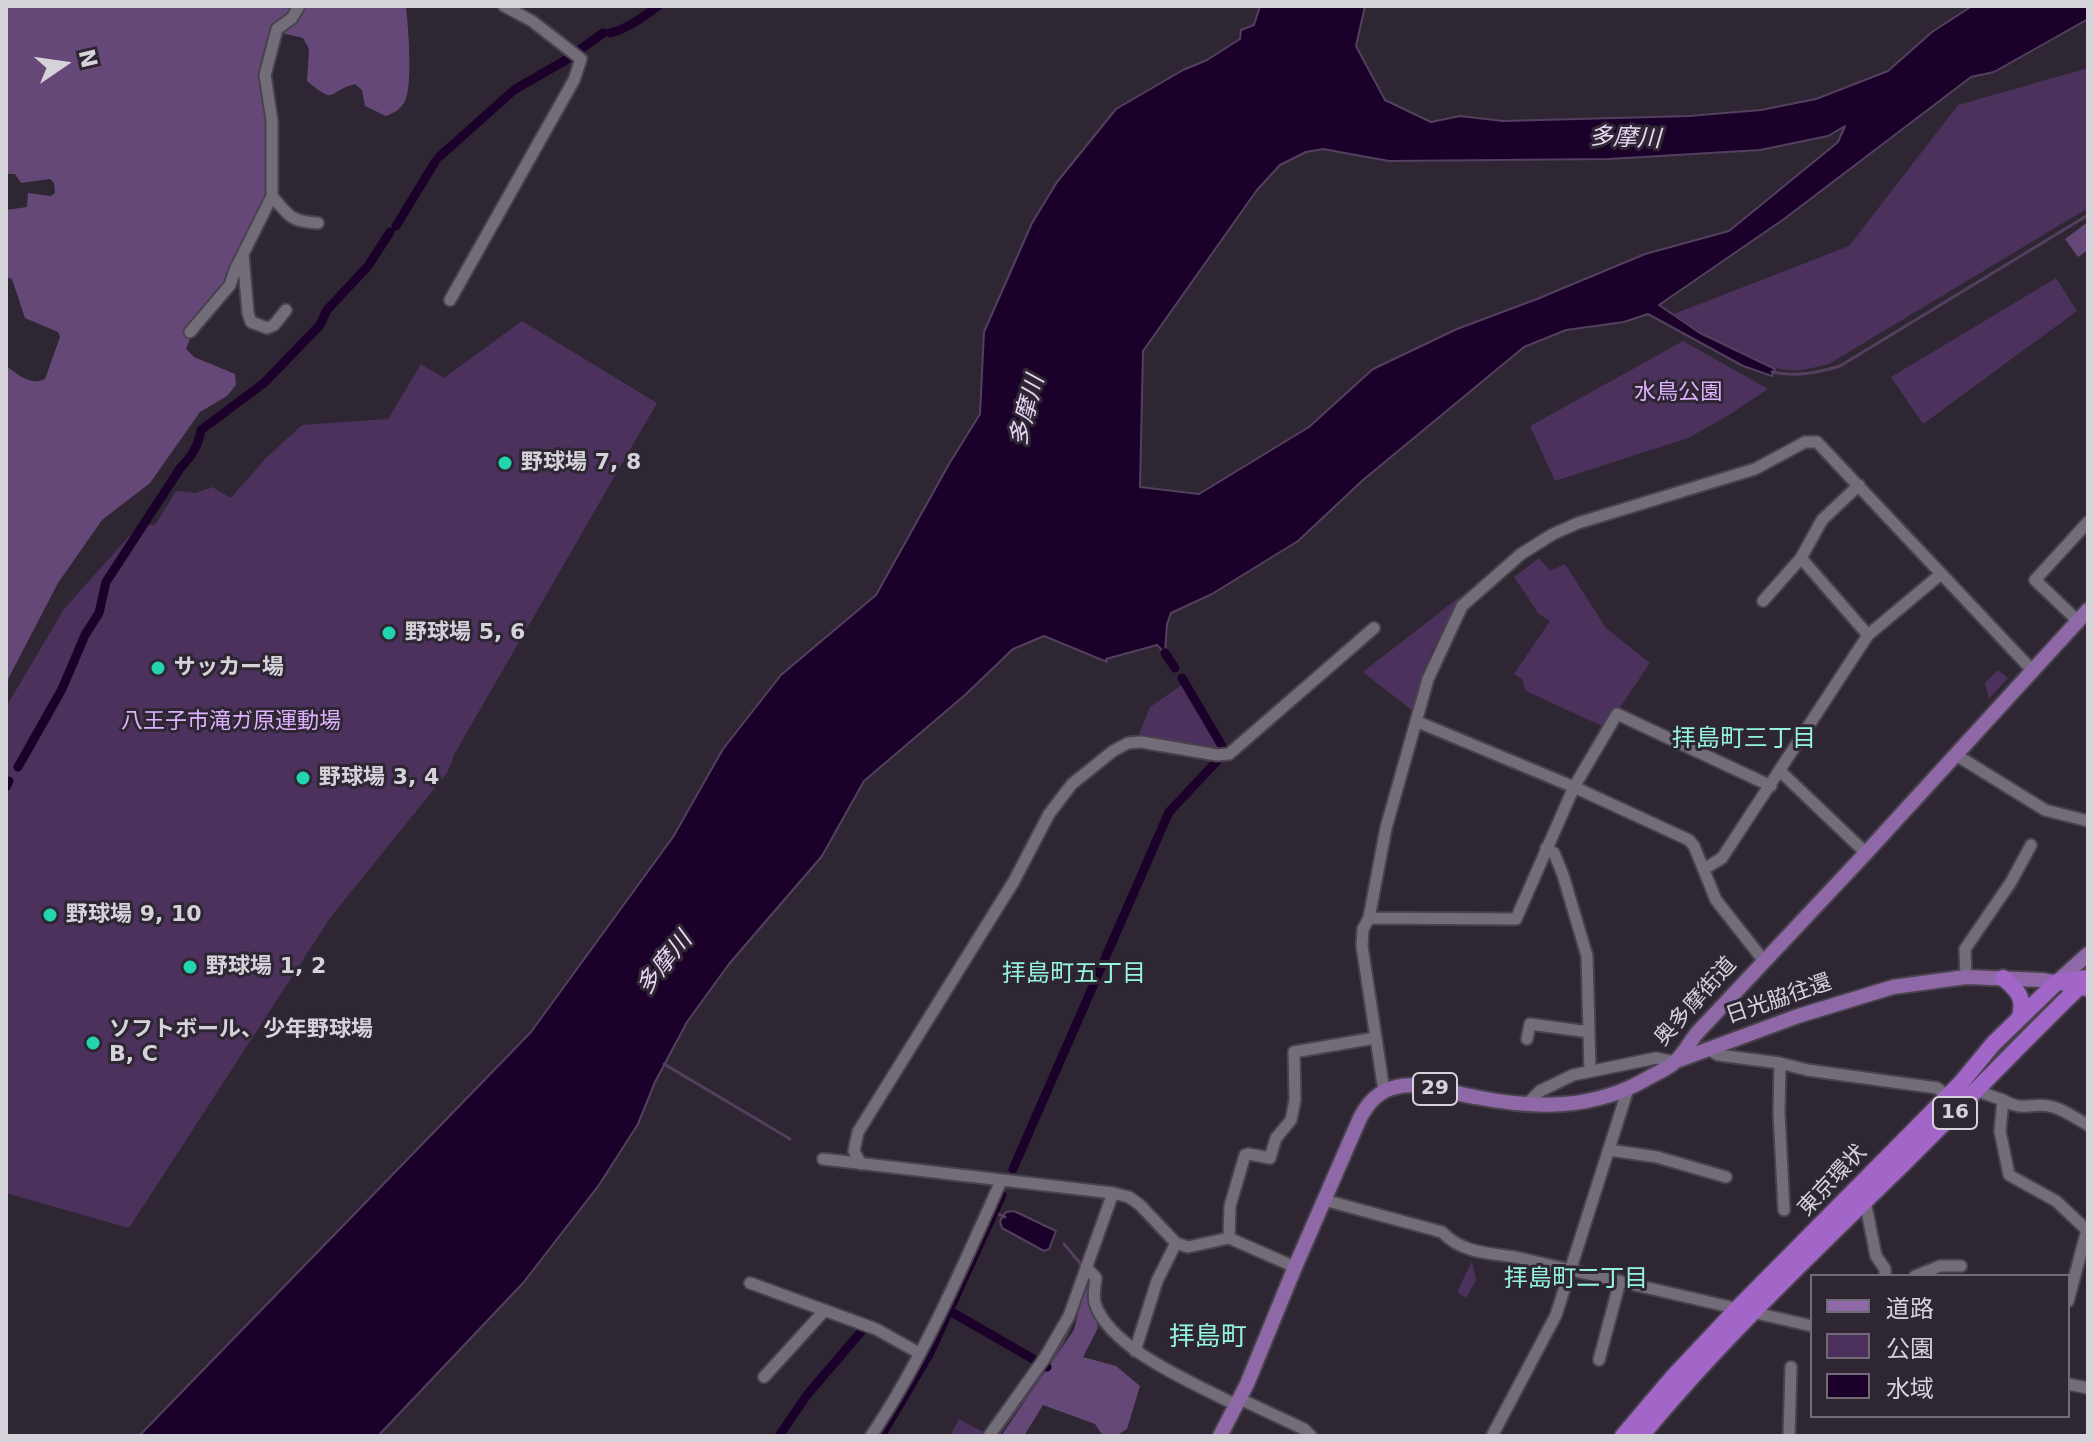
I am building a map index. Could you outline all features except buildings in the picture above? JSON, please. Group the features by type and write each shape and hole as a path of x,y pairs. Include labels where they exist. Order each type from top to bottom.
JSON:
{"highway":[{"path":"2003,978 2021,997 2018,1020"},
{"name":"東京環状","path":"1641,1436 1794,1254 2018,1020 2057,982 2086,983"},
{"name":"東京環状","path":"1623,1436 1674,1376 1865,1201 2086,983"}],"main road":[{"name":"奥多摩街道","path":"1384,1091 1411,1086 1549,1106 1590,1102 1628,1089 1675,1062 1697,1033 2083,616"},
{"path":"2057,982 2088,954"},
{"name":"日光脇往還","path":"1675,1062 1707,1048 1893,987 1966,977 2057,982"},
{"name":"29","path":"1220,1436 1238,1402 1367,1106 1384,1091"}],"street":[{"path":"190,332 230,285 272,196 272,121 265,75 277,29 292,18 299,6"},
{"path":"450,300 574,80 581,59 532,21 504,6"},
{"path":"272,196 291,219 318,223"},
{"path":"243,255 251,322 267,328 274,325 286,310"},
{"path":"1384,1091 1362,946 1363,929 1369,918 1386,828 1428,679 1462,606 1521,554 1578,523 1755,469 1807,441 1817,442 2032,670"},
{"path":"1763,601 1801,558 1822,520 1859,485"},
{"path":"2083,616 2035,580 2088,522"},
{"path":"1801,558 1868,635"},
{"path":"1704,869 1722,858 1868,635 1941,574"},
{"path":"861,1164 854,1151 858,1132 1014,881 1049,814 1072,784 1113,751 1128,743 1141,742 1217,755 1229,754 1374,628"},
{"path":"1369,918 1516,919 1574,787 1617,714 1771,786"},
{"path":"1418,722 1680,834 1694,846 1716,900 1764,961"},
{"path":"1956,755 2045,810 2088,821"},
{"path":"1781,772 1866,853"},
{"path":"1966,977 1965,949 2011,882 2031,845"},
{"path":"1546,848 1554,853 1563,875 1587,956 1590,1071"},
{"path":"1527,1039 1530,1024 1589,1032"},
{"path":"1229,1238 1230,1206 1245,1155 1270,1158 1276,1138 1291,1120 1295,1100 1294,1052 1375,1038"},
{"path":"1707,1048 1718,1055 1937,1088 1948,1096"},
{"name":"日光脇往還","path":"1527,1104 1540,1091 1573,1075 1656,1058 1675,1062"},
{"path":"1780,1063 1784,1210"},
{"path":"1492,1436 1556,1315 1628,1089"},
{"path":"1977,1091 2018,1108 2041,1105 2057,1108 2088,1125"},
{"path":"2003,1100 2000,1131 2009,1175 2056,1201 2088,1230 2070,1294"},
{"path":"1609,1150 1657,1157 1726,1177"},
{"path":"823,1159 1113,1193 1129,1197 1140,1205 1176,1243 1188,1247 1229,1238 1295,1267"},
{"path":"871,1436 892,1404 956,1284 1001,1181"},
{"path":"989,1436 1044,1359 1069,1316 1113,1193"},
{"path":"1324,1200 1442,1232 1454,1244 1475,1251 1515,1257 1810,1326"},
{"path":"1865,1201 1876,1256 1885,1274"},
{"path":"1135,1351 1157,1281 1176,1243"},
{"path":"1920,1274 1940,1266 1961,1266"},
{"path":"1086,1267 1096,1278 1094,1300 1100,1313 1113,1332 1135,1351 1238,1402 1304,1429 1311,1436"},
{"path":"1599,1360 1620,1281"},
{"path":"750,1283 876,1329 919,1353"},
{"path":"764,1377 825,1310"},
{"path":"1789,1436 1791,1367"}],"green space":[{"path":"2088,68 2088,208 1829,364 1797,370 1771,367 1727,348 1674,314 1849,246 1958,105"},
{"path":"2056,278 2077,311 1923,424 1891,377"},
{"name":"八王子市滝ガ原運動場","path":"522,321 657,403 455,753 447,773 330,918 129,1228 6,1193 6,707 64,609 140,524 155,525 176,491 196,493 212,487 231,498 266,458 302,425 388,419 421,364 444,378"},
{"name":"水鳥公園","path":"1683,341 1768,389 1688,438 1555,481 1530,426"},
{"path":"1539,558 1550,571 1565,564 1606,628 1650,663 1606,728 1526,691 1522,679 1514,674 1550,621 1539,614 1514,577"},
{"path":"1462,595 1430,655 1413,711 1363,672"},
{"path":"1998,670 2008,678 1989,699 1985,683"},
{"path":"1183,684 1219,748 1208,749 1139,734 1150,707"},
{"path":"1472,1261 1476,1280 1466,1298 1457,1292"},
{"path":"959,1419 983,1432 981,1436 951,1434"}],"shaded area":[{"path":"6,6 406,6 409,68 405,101 386,116 365,106 362,90 355,84 331,95 317,89 307,81 309,49 303,38 277,32 270,52 270,191 227,284 191,336 186,349 194,357 235,374 236,385 227,396 200,412 150,483 102,520 58,583 6,683 6,366 29,380 45,379 60,337 58,332 25,318 12,279 6,277 6,210 27,207 28,193 51,196 55,193 54,183 50,179 21,183 15,174 6,174"},
{"path":"2088,222 2088,250 2078,257 2065,239"},
{"path":"1090,1286 1098,1328 1083,1357 1116,1366 1140,1386 1127,1429 1116,1436 1103,1436 1095,1424 1043,1405 1024,1436 1001,1436 1074,1330 1084,1289"}],"water":[{"name":"多摩川","path":"1260,6 1365,6 1356,46 1385,100 1431,122 1460,116 1503,121 1689,116 1761,110 1816,99 1888,71 1932,32 1972,6 2088,6 2088,19 1994,72 1971,77 1784,219 1659,305 1700,333 1775,369 1772,376 1743,366 1648,314 1624,322 1566,330 1524,347 1363,480 1298,541 1212,594 1171,613 1165,653 1157,645 1106,659 1107,662 1044,636 1013,649 965,695 864,781 822,856 729,964 687,1022 655,1082 638,1124 599,1185 523,1283 378,1436 139,1436 531,1032 673,837 723,749 781,675 876,595 980,414 984,332 1032,223 1057,182 1116,109 1183,70 1207,60 1240,39 1241,30 1254,25","holes":["1845,126 1838,142 1729,231 1645,254 1457,329 1373,369 1309,427 1199,494 1140,487 1143,351 1257,190 1280,165 1306,152 1323,149 1389,161 1609,159 1760,150 1828,136"]},
{"path":"1014,1211 1056,1231 1049,1249 1044,1251 1002,1228 1000,1221 1006,1212"}],"waterway":[{"path":"610,33 628,26 658,6"},
{"path":"577,52 603,33"},
{"path":"439,157 514,90 571,57"},
{"path":"396,226 435,162"},
{"path":"1772,372 1806,374 1840,366 2088,215"},
{"path":"18,767 62,689 85,635 99,613 106,582 191,455 201,430 264,383 320,325 327,310 368,266 390,232"},
{"path":"1165,653 1175,668"},
{"path":"1182,678 1222,746"},
{"path":"1013,1169 1169,812 1217,761"},
{"path":"6,787 9,781"},
{"path":"664,1064 790,1139"},
{"path":"881,1436 930,1353 1002,1195"},
{"path":"994,1212 1005,1217"},
{"path":"1064,1244 1080,1263"},
{"path":"997,1436 1052,1359 1077,1309"},
{"path":"950,1311 1033,1359"},
{"path":"779,1436 807,1395 866,1326"}],"place":[{"name":"野球場 7, 8","path":"505,463"},
{"name":"野球場 5, 6","path":"389,633"},
{"name":"サッカー場","path":"158,668"},
{"name":"野球場 3, 4","path":"303,778"},
{"name":"野球場 9, 10","path":"50,915"},
{"name":"野球場 1, 2","path":"190,967"},
{"name":"ソフトボール、少年野球場 B, C","path":"93,1043"}],"district":[{"name":"拝島町三丁目","path":"1744,740"},
{"name":"拝島町五丁目","path":"1074,975"},
{"name":"拝島町二丁目","path":"1576,1280"},
{"name":"拝島町","path":"1208,1338"}]}
